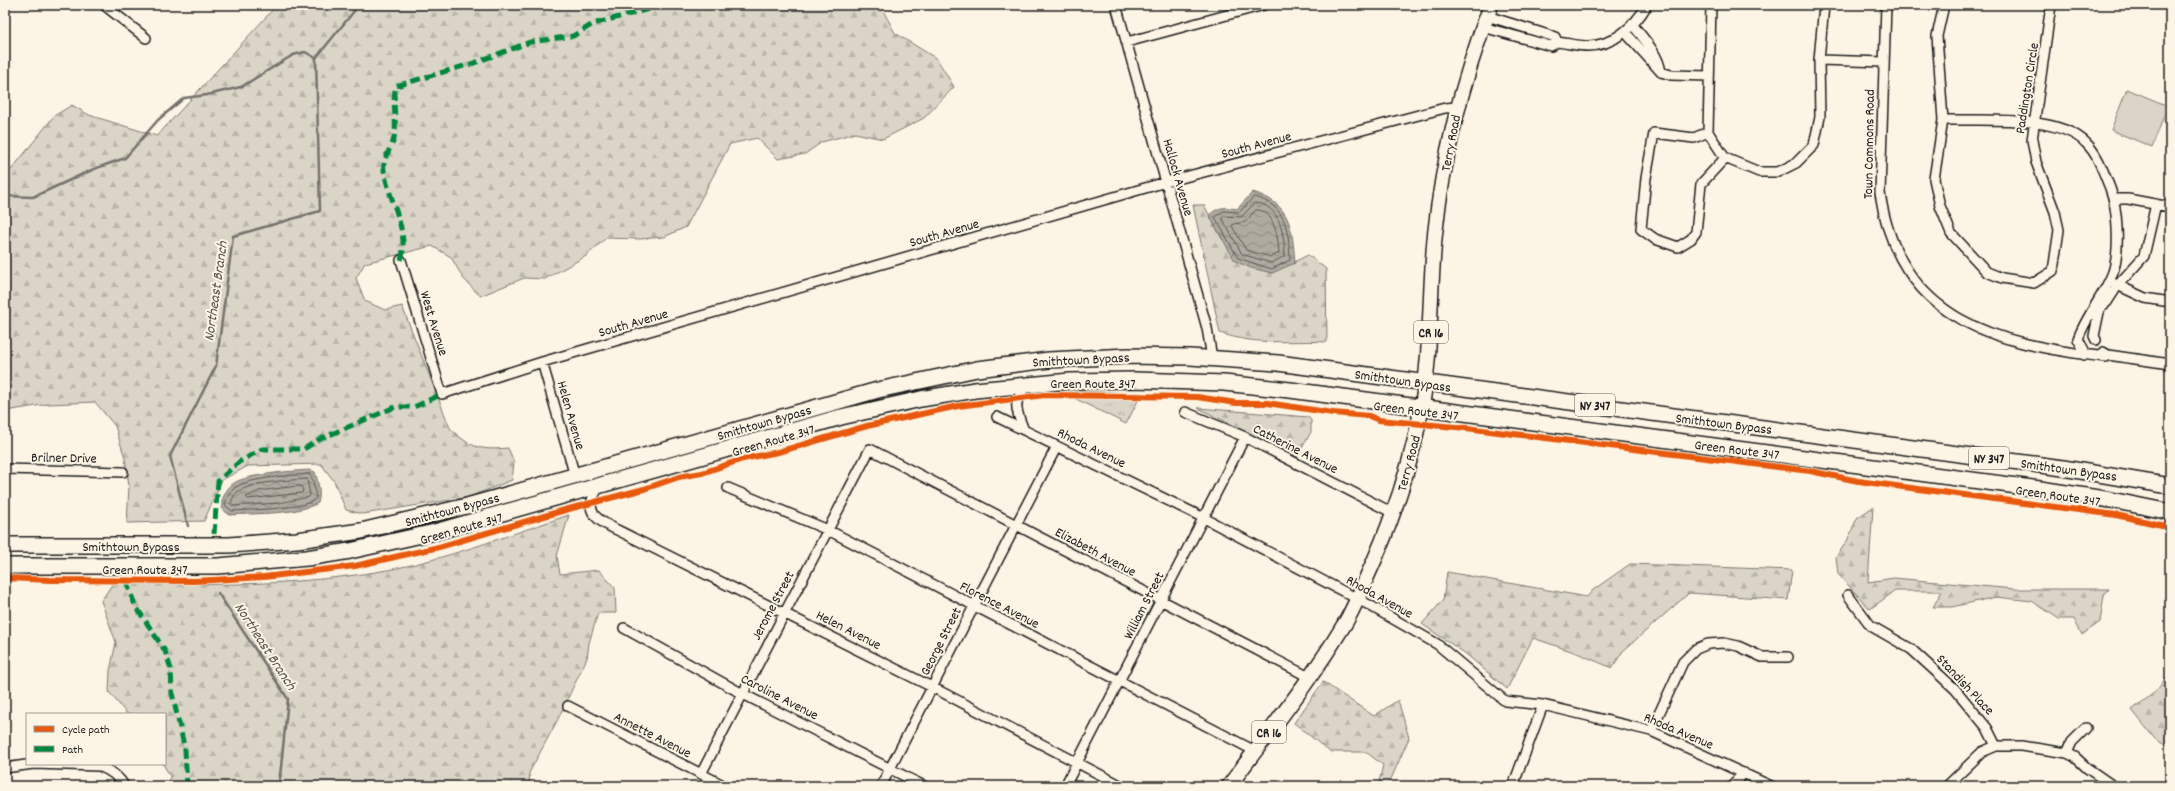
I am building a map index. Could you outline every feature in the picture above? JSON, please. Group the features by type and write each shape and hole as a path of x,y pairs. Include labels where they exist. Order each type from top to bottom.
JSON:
{"highway":[{"name":"Smithtown Bypass","path":"5,545 208,546 297,540 405,522 575,476 878,390 950,374 1024,362 1087,357 1148,356 1212,358 1278,363 2063,468 2170,486"},
{"name":"Smithtown Bypass","path":"5,566 218,566 308,558 421,535 867,410 947,394 1028,384 1135,380 1246,385 2046,490 2122,502 2170,512"}],"main road":[{"name":"Terry Road","path":"1229,786 1309,677 1343,626 1357,599 1393,513 1407,469 1422,408 1431,329 1435,233 1457,107 1487,16"}],"street":[{"path":"104,5 146,38"},
{"name":"Hallock Avenue","path":"1116,5 1207,328 1212,358"},
{"path":"1127,42 1264,5"},
{"path":"1487,16 1551,46 1557,42 1592,46 1607,42 1625,32 1646,5"},
{"path":"1711,5 1708,132 1725,158 1759,172 1778,172 1796,163 1814,145 1820,117 1819,60 1824,5"},
{"name":"Town Commons Road","path":"1886,5 1880,193 1883,217 1889,236 1903,264 1928,296 1955,317 1999,337 2057,350 2104,352 2108,355 2170,364"},
{"name":"Paddington Circle","path":"1944,5 1937,36 1943,120 1934,179 1940,206 1952,233 1987,272 2002,278 2034,283 2053,271 2059,230 2055,212 2036,162 2032,140 2051,5"},
{"path":"1632,24 1653,52 1659,62 1661,72"},
{"path":"1625,32 1661,72 1671,75 1709,76"},
{"path":"1819,60 1884,62"},
{"name":"South Avenue","path":"442,394 542,362 1166,182 1445,108 1457,107"},
{"path":"1943,120 2035,122 2067,129 2087,143 2101,166 2114,199 2116,224 2113,272 2108,280 2093,317 2094,336 2096,340"},
{"path":"1708,132 1694,138 1654,133 1646,178 1641,229 1655,239 1678,247 1690,239 1696,232 1702,184 1725,158"},
{"path":"2114,199 2128,199 2170,207"},
{"path":"2106,302 2095,343 2084,352 2078,339 2100,307 2106,302 2118,285 2144,256 2156,204"},
{"name":"West Avenue","path":"401,260 442,394"},
{"path":"2108,280 2145,298 2170,302"},
{"name":"Helen Avenue","path":"542,362 575,476"},
{"path":"1023,428 1017,414 1016,403 1028,384"},
{"name":"Catherine Avenue","path":"1185,412 1245,437 1393,513"},
{"name":"Rhoda Avenue","path":"997,417 1023,428 1204,518 1357,599 1437,644 1505,701 1543,705 1651,731 1771,786"},
{"name":"William Street","path":"1065,786 1120,682 1245,437"},
{"name":"George Street","path":"881,786 1057,446"},
{"name":"Elizabeth Avenue","path":"870,449 1309,677"},
{"name":"Jerome Street","path":"701,774 741,693 870,449"},
{"name":"Brilner Drive","path":"5,469 123,472"},
{"name":"Helen Avenue","path":"602,484 590,500 590,507 594,516 633,538 932,687 1122,786"},
{"name":"Florence Avenue","path":"728,488 828,530 1255,751"},
{"name":"Standish Place","path":"1848,595 1871,626 1911,649 1955,689 1987,728 1996,746"},
{"name":"Caroline Avenue","path":"624,628 741,693 924,786"},
{"path":"1651,731 1683,662 1696,649 1708,644 1724,643 1738,646 1762,658 1788,657"},
{"path":"1513,786 1543,705"},
{"name":"Annette Avenue","path":"568,706 725,786"},
{"path":"2066,753 2072,742 2086,728"},
{"path":"1947,786 1982,752 1996,746 2021,746 2066,753 2075,757 2087,768 2113,786"},
{"path":"5,768 26,765"},
{"path":"66,765 99,766 108,769 116,775 124,786"},
{"path":"1731,786 1744,773"}],"green space":[{"path":"277,5 880,5 895,33 937,59 954,87 924,118 883,139 855,133 822,142 805,154 778,159 757,138 730,144 686,227 664,237 640,239 606,238 586,256 545,279 524,278 480,296 463,278 451,257 432,246 365,263 356,278 365,301 385,310 402,306 450,428 463,440 476,446 490,449 508,448 514,462 512,480 469,497 363,514 346,510 334,481 321,464 248,466 222,480 204,521 127,523 129,486 125,458 115,426 95,402 48,404 6,411 5,171 12,169 54,116 72,105 89,115 157,136"},
{"path":"2127,89 2168,106 2152,147 2111,130"},
{"path":"1193,205 1204,205 1222,239 1272,273 1308,255 1326,269 1327,342 1273,342 1247,340 1220,333"},
{"path":"1074,391 1142,393 1126,424 1064,393"},
{"path":"1198,408 1308,417 1311,420 1311,432 1297,457"},
{"path":"1873,507 1868,582 1894,578 2014,589 2109,589 2104,596 2100,622 2082,635 2074,619 2059,619 2032,601 1996,597 1952,607 1933,607 1942,591 1895,591 1870,609 1838,574 1836,557 1847,541 1857,518"},
{"path":"569,515 557,556 560,574 599,570 615,588 616,613 598,613 589,643 587,658 557,721 529,773 530,786 169,786 170,776 164,765 166,765 166,713 126,713 109,692 110,671 116,642 101,601 113,583 254,584 324,579 393,569 482,545"},
{"path":"1630,564 1792,570 1788,600 1689,593 1623,651 1612,668 1577,653 1533,638 1507,689 1466,654 1422,624 1443,600 1447,572 1587,597 1593,590"},
{"path":"2170,674 2170,748 2155,739 2132,710 2155,692"},
{"path":"1323,682 1374,716 1398,700 1409,738 1388,786 1378,786 1383,765 1366,752 1330,752 1294,723"}],"water":[{"path":"1253,192 1266,197 1282,210 1287,218 1293,238 1295,263 1272,273 1251,268 1235,261 1209,215 1222,208 1237,209"},
{"path":"310,470 315,472 319,495 318,503 309,507 287,512 230,515 224,511 222,507 222,501 226,491 234,483 241,480 249,477"}],"waterway":[{"name":"Northeast Branch","path":"188,526 170,456 216,366 233,236 320,211 316,58 359,5"},
{"path":"5,196 33,197 94,169 125,158 158,120 184,98 207,95 241,87 293,55 305,52 316,58"},
{"name":"Northeast Branch","path":"218,593 288,699 279,786"}],"marked path":[{"path":"401,260 403,249 401,227 386,181 384,170 384,161 393,142 395,131 394,99 396,86 474,63 530,42 573,36 593,24 664,5"},
{"path":"670,5 683,7 689,5"},
{"path":"214,534 218,481 239,462 262,449 304,449 320,439 395,407 414,407 442,394"},
{"path":"126,581 135,605 165,651 171,669 172,693 185,750 187,786"}],"cycle path":[{"name":"Green Route 347","path":"5,578 50,580 194,581 264,577 355,566 439,547 565,510 644,489 679,477 702,473 743,459 778,452 867,426 958,406 1045,395 1197,397 1236,403 1267,403 1333,413 1369,416 1379,420 1466,428 1810,471 1858,481 2116,515 2170,527"}]}
